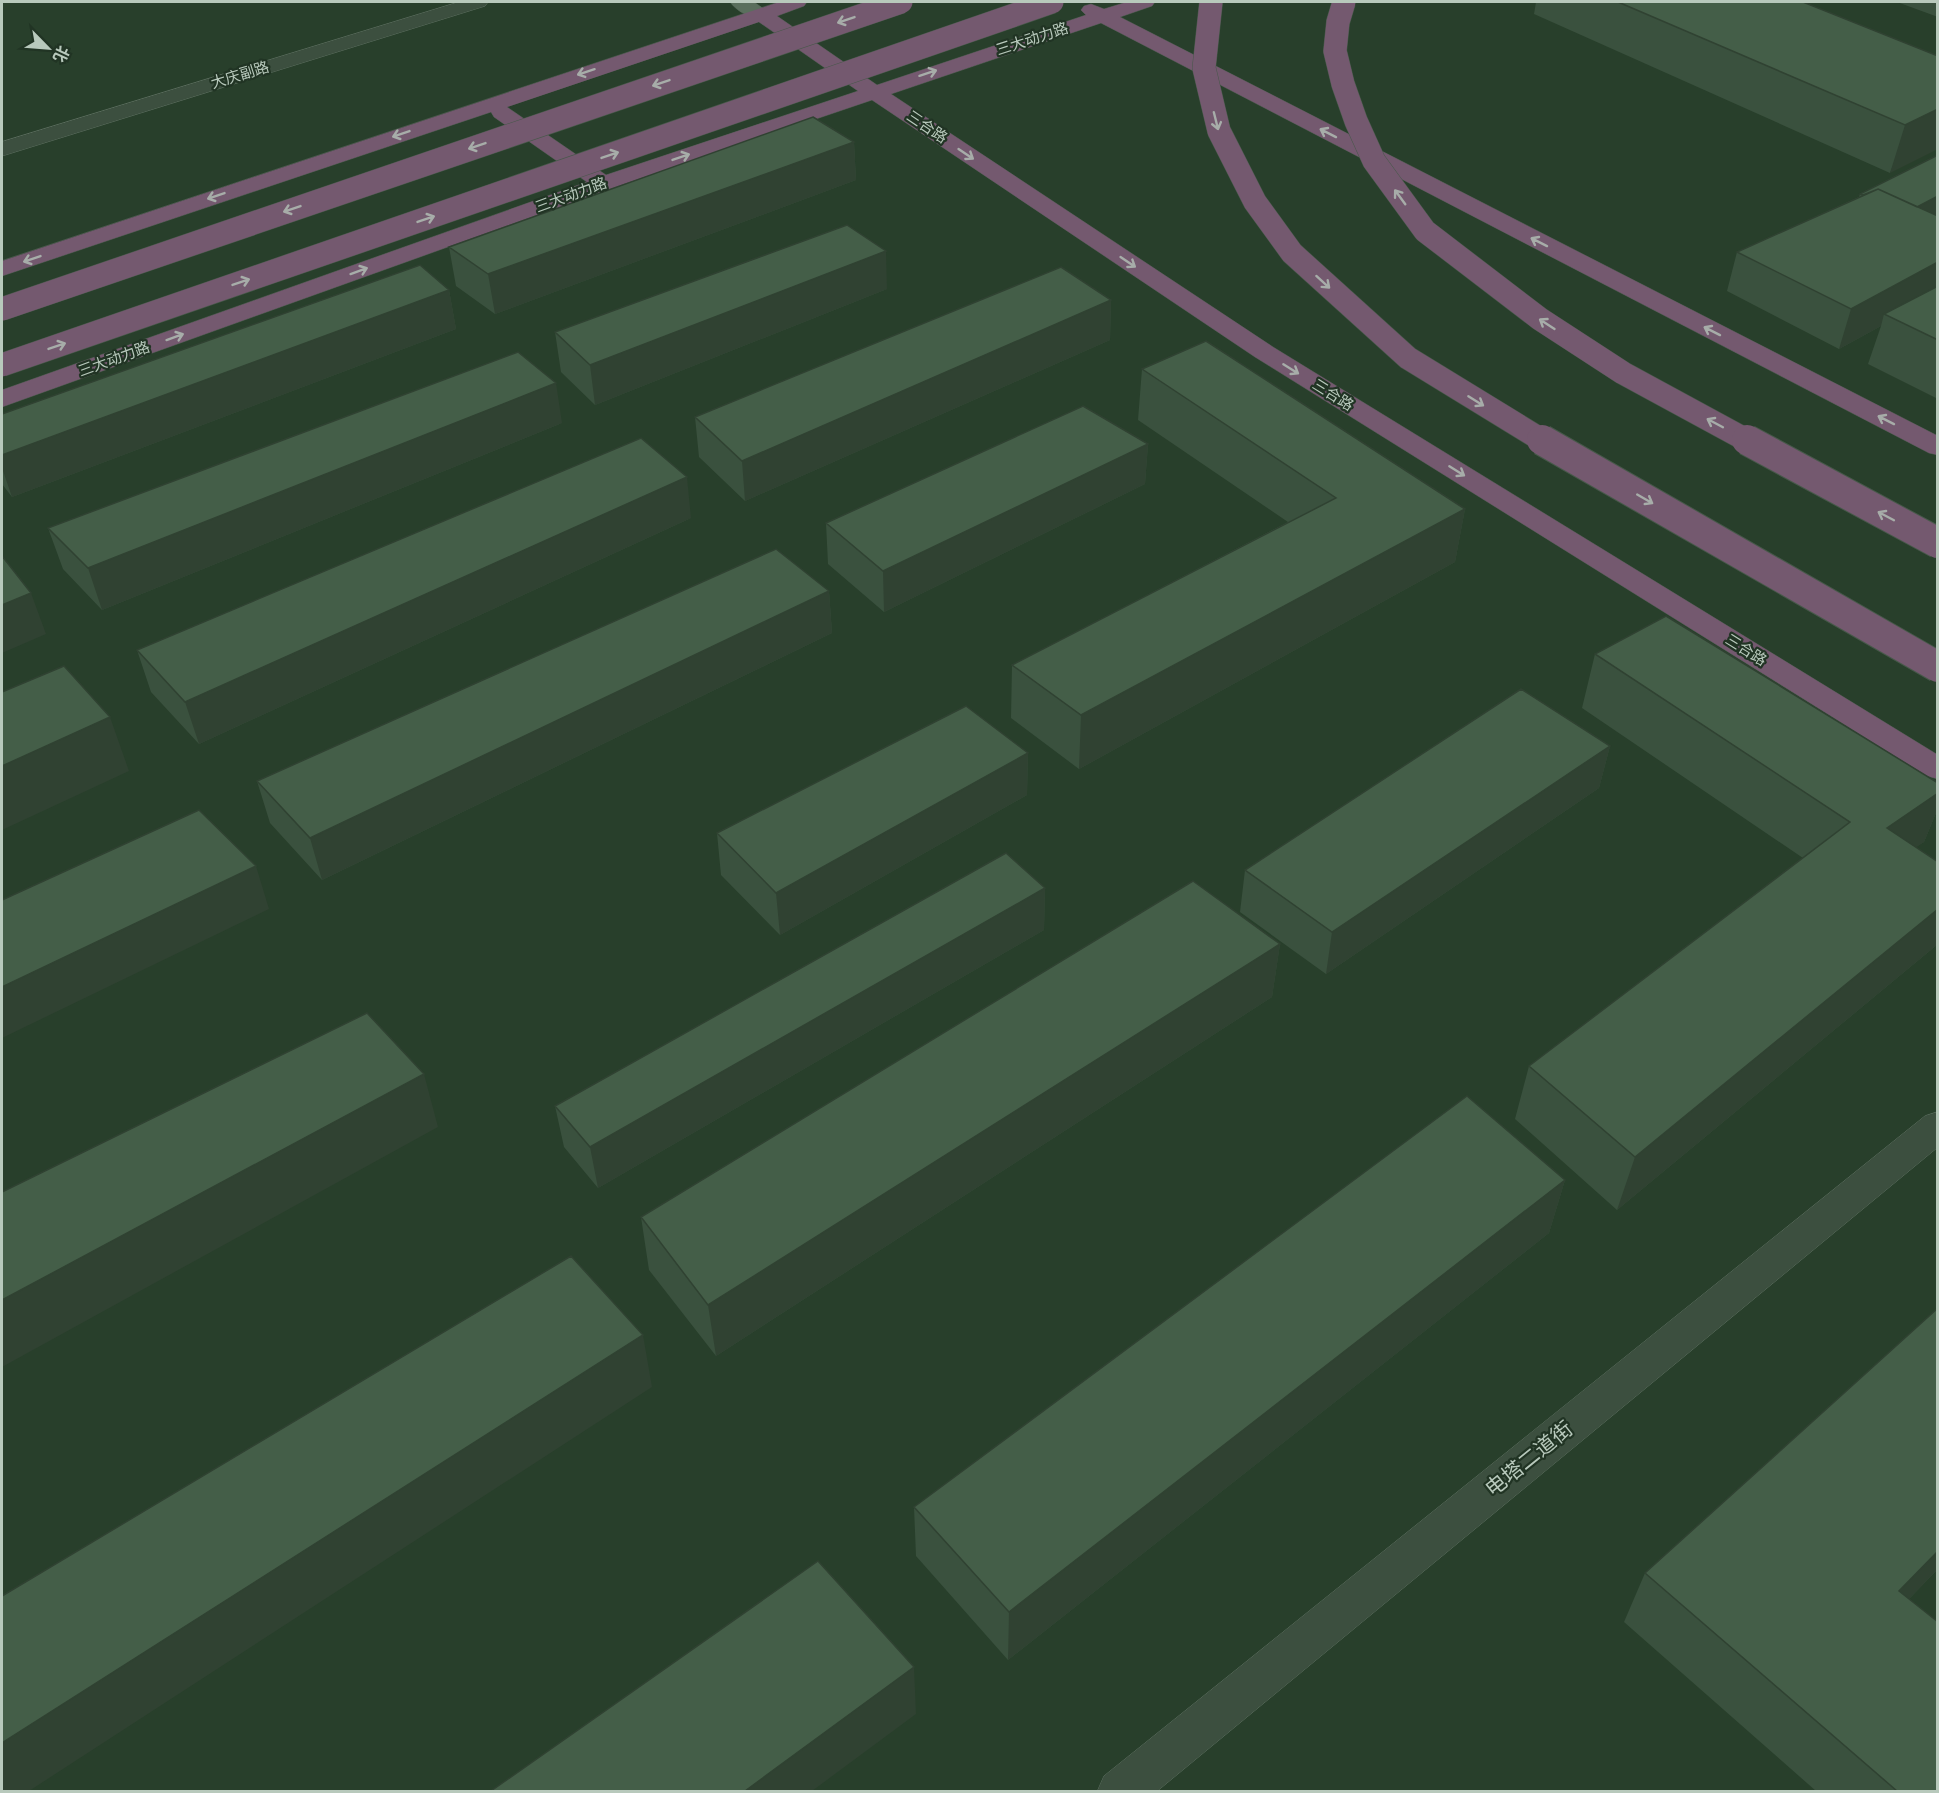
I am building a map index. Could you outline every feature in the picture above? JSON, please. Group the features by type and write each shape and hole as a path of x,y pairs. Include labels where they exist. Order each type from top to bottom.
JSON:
{"highway":[{"path":"2,269 490,104 751,8 797,2"},
{"path":"2,309 901,2"},
{"path":"2,365 1052,2"},
{"path":"1076,2 1938,447"},
{"name":"三大动力路","path":"2,399 604,183 873,91 1145,2"},
{"path":"1211,2 1204,68 1219,130 1256,202 1292,253 1408,358 1497,414 1938,667"},
{"path":"1344,2 1338,22 1335,51 1356,122 1374,161 1425,231 1540,319 1623,373 1938,543"},
{"name":"三合路","path":"751,8 1263,352 1938,769"},
{"path":"490,104 604,183"}],"street":[{"name":"大庆副路","path":"2,149 478,2"},
{"name":"电塔二道街","path":"1119,1791 1938,1126"}],"building":[{"path":"1618,2 1803,2 1938,56 1938,109 1905,125"},
{"path":"813,117 854,142 488,274 449,247"},
{"path":"1938,155 1938,196 1917,207 1878,189 1860,194"},
{"path":"1878,189 1938,216 1938,262 1851,309 1737,252"},
{"path":"847,225 886,251 590,365 555,332"},
{"path":"420,265 449,290 2,455 2,414"},
{"path":"1061,267 1111,300 742,461 695,417"},
{"path":"1938,286 1938,340 1884,314"},
{"path":"1206,341 1465,509 1081,715 1012,665 1336,498 1142,369"},
{"path":"518,352 556,383 88,568 48,528"},
{"path":"1083,406 1148,444 883,571 826,523"},
{"path":"641,438 687,477 185,702 137,650"},
{"path":"776,549 829,591 310,838 257,781"},
{"path":"2,556 31,593 2,605"},
{"path":"1666,616 1938,783 1938,793 1887,828 1938,862 1938,909 1635,1157 1529,1066 1850,822 1595,654"},
{"path":"64,666 110,717 2,766 2,692"},
{"path":"1521,689 1610,746 1332,932 1245,870"},
{"path":"966,706 1028,753 776,893 717,833"},
{"path":"199,810 256,866 2,987 2,900"},
{"path":"1006,853 1045,888 590,1147 555,1106"},
{"path":"1193,881 1280,944 708,1305 641,1217"},
{"path":"367,1013 424,1074 2,1300 2,1192"},
{"path":"1467,1096 1565,1180 1009,1612 914,1507"},
{"path":"571,1256 643,1335 2,1743 2,1596"},
{"path":"1938,1308 1938,1551 1899,1591 1938,1622 1938,1791 1897,1791 1645,1573"},
{"path":"818,1561 914,1667 745,1791 491,1791"}]}
